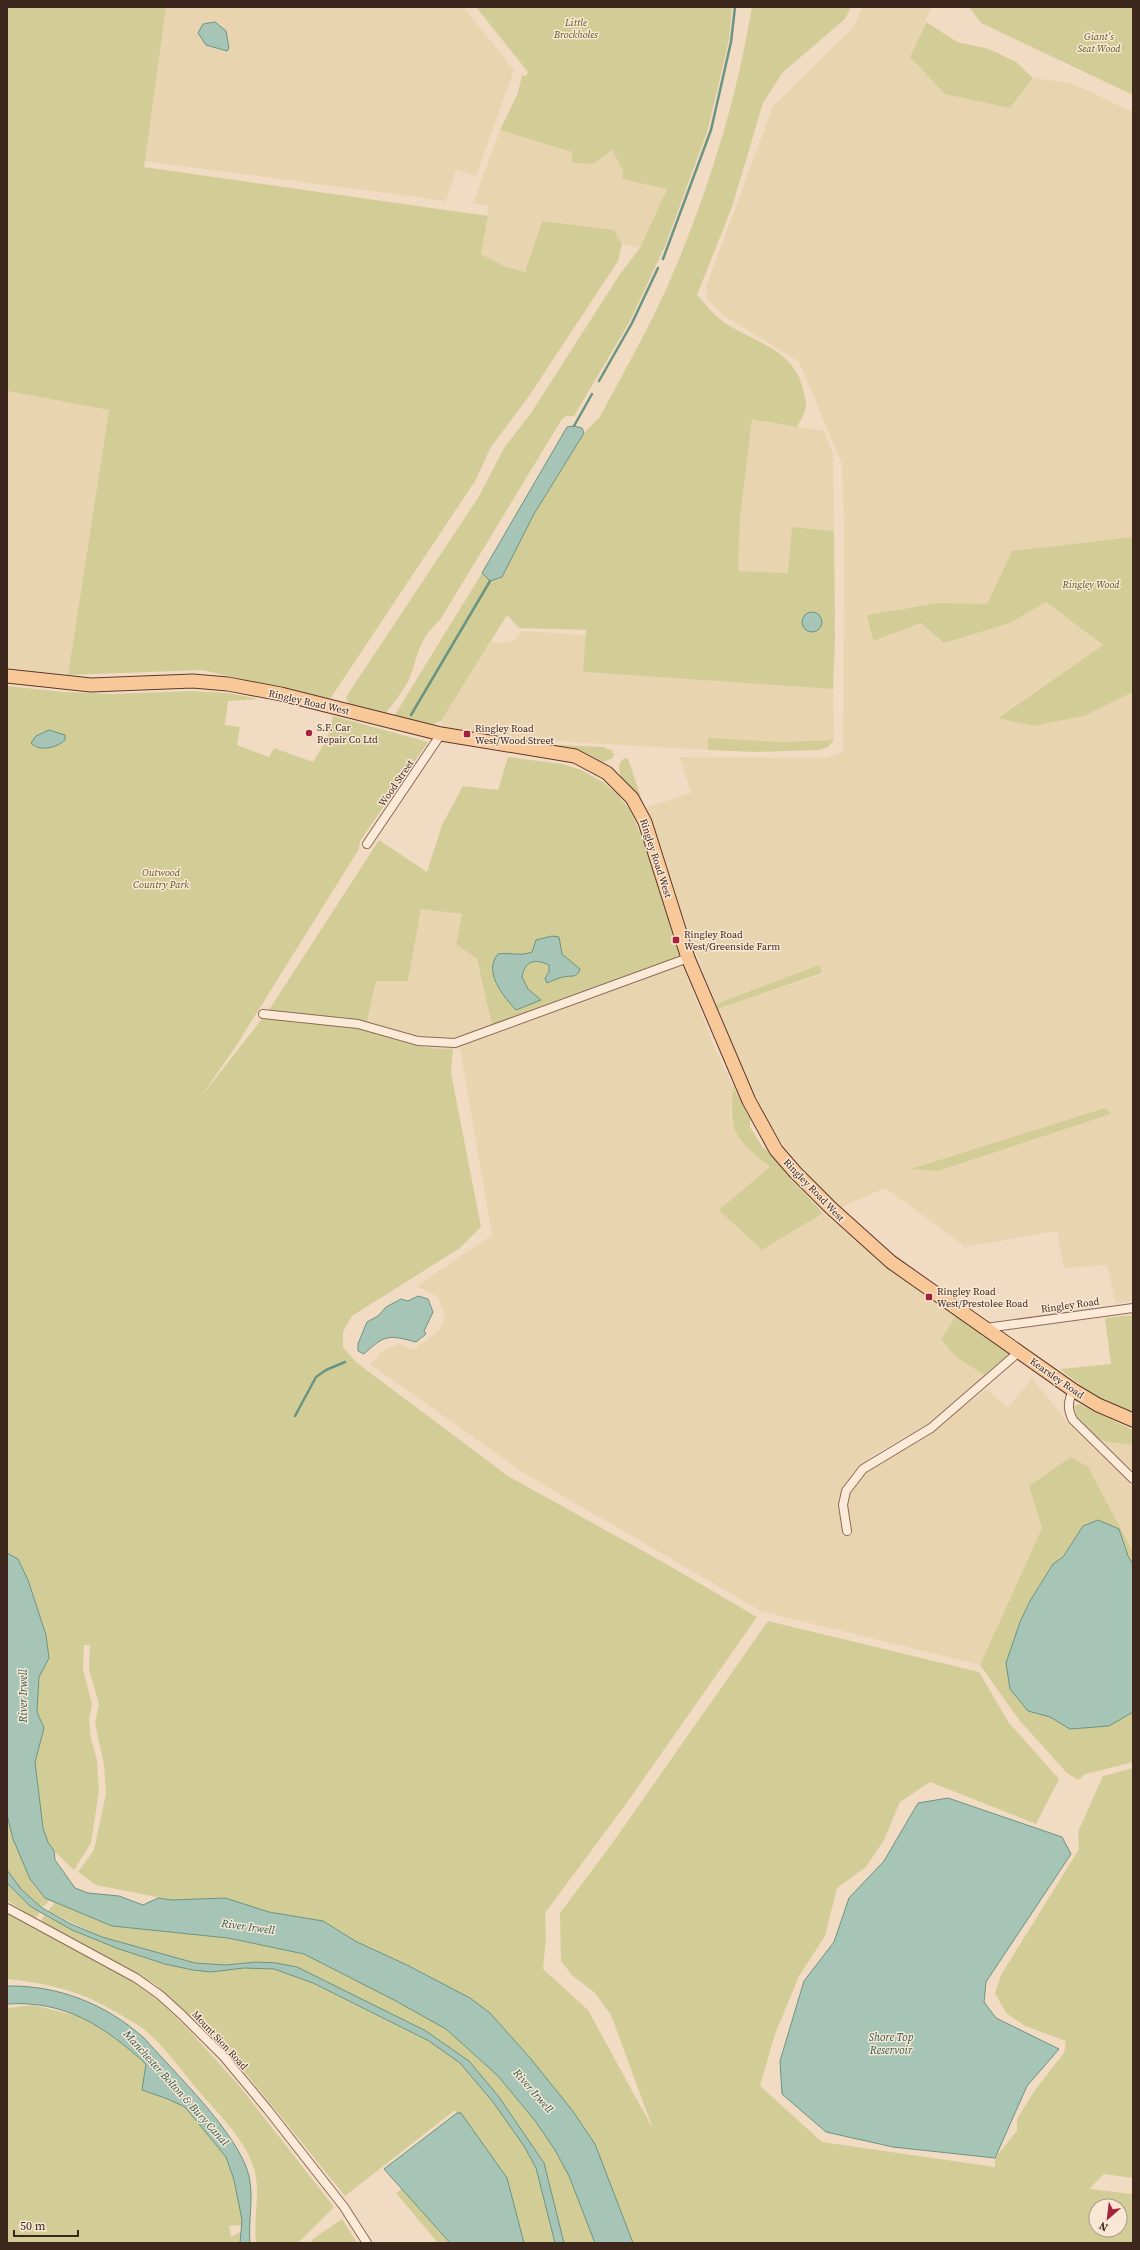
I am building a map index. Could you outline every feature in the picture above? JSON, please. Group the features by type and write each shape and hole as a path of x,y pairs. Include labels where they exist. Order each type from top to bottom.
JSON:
{"main road":[{"name":"Ringley Road West","path":"7,676 91,685 193,681 228,684 335,707 441,734 575,756 607,773 632,798 645,822 688,958 761,1126 786,1161 831,1208 891,1262 986,1328"},
{"name":"Kearsley Road","path":"986,1328 1073,1390 1098,1405 1133,1420"}],"street":[{"name":"Wood Street","path":"367,844 441,734"},
{"path":"263,1014 358,1024 418,1041 455,1043 688,958"},
{"name":"Ringley Road","path":"986,1328 1133,1308"},
{"path":"847,1531 843,1505 846,1490 863,1469 931,1428 1020,1351"},
{"path":"1073,1390 1068,1402 1069,1412 1073,1420 1133,1479"},
{"name":"Mount Sion Road","path":"7,1908 136,1978 160,1995 182,2014 224,2057 268,2110 344,2207 368,2243"}],"shaded area":[{"path":"166,7 463,7 514,70 476,176 456,170 446,201 144,161"},
{"path":"863,7 931,8 910,57 1010,108 1033,78 1071,83 1133,112 1133,537 1012,551 987,604 909,607 868,616 873,641 921,623 1010,623 1046,602 1103,645 998,717 1033,726 1084,716 1133,692 1133,1301 1116,1303 1107,1265 1064,1268 1057,1231 966,1247 885,1188 837,1209 785,1147 765,1118 717,1009 822,974 819,965 716,1004 678,905 644,808 691,793 680,757 826,758 843,752 844,532 842,464 799,362 723,315 708,300 706,287 773,106 854,27","holes":["1105,1108 1111,1114 938,1171 912,1169"]},
{"path":"500,130 572,152 572,163 593,164 612,150 623,171 622,179 667,188 640,248 622,244 613,230 542,221 526,272 504,266 481,254 489,206 473,203"},
{"path":"7,391 109,410 68,675 7,668"},
{"path":"752,419 824,431 833,453 834,531 792,527 789,573 738,571 739,517"},
{"path":"522,631 586,635 583,672 833,689 834,740 781,742 708,739 708,750 503,738 444,728 441,721 491,642 503,643 514,640"},
{"path":"421,909 462,914 456,944 477,959 495,1033 682,964 716,1051 733,1086 730,1116 740,1141 770,1167 720,1210 762,1250 823,1213 900,1277 956,1316 941,1339 956,1356 984,1375 927,1425 869,1457 879,1463 922,1440 986,1389 1008,1408 1032,1378 1068,1423 1133,1487 1133,1552 1126,1541 1029,1486 1042,1528 980,1665 761,1611 525,1474 370,1364 386,1348 400,1344 413,1350 440,1330 445,1314 438,1297 417,1286 492,1235 460,1049 437,1050 421,1047 365,1030 376,981 408,981"},
{"path":"1097,1439 1133,1445 1133,1471"}],"green space":[{"path":"7,7 166,7 144,167 488,216 481,254 504,266 525,272 542,221 614,230 622,244 618,261 529,396 491,447 475,481 330,699 202,670 68,675 109,410 7,391"},
{"name":"Little Brockholes","path":"476,7 732,7 729,40 708,129 665,246 630,321 574,416 567,416 562,419 440,620 423,640 408,682 386,713 349,705 346,697 478,498 504,448 531,413 620,274 640,248 667,189 622,179 623,171 612,150 593,164 572,163 572,152 500,130 518,93 522,75 526,76 528,72"},
{"path":"752,7 851,7 845,19 783,72 763,103 732,207 697,295 723,322 763,343 783,357 792,366 803,389 806,407 804,415 797,427 752,419 740,517 738,571 788,573 792,527 834,531 835,637 833,689 583,672 586,630 519,628 507,615 441,721 430,725 394,716 482,573 490,581 502,577 534,514 584,433 600,417 652,318 682,251 719,149 738,78"},
{"name":"Giant's Seat Wood","path":"969,7 1133,7 1133,95 981,23"},
{"path":"926,22 957,42 989,49 1016,62 1033,78 1010,108 945,94 910,57"},
{"name":"Ringley Wood","path":"1133,537 1133,692 1084,716 1033,726 998,718 1103,645 1046,602 1010,623 944,643 921,623 873,641 867,615 938,603 987,604 1012,551"},
{"name":"Outwood Country Park","path":"7,686 64,692 114,694 190,691 229,693 258,699 228,701 225,725 240,727 237,745 269,757 274,748 313,762 328,737 333,716 428,742 360,841 359,849 238,1043 200,1098 269,1010 379,840 427,872 442,825 463,786 498,790 508,757 562,764 581,770 603,782 618,795 629,809 636,823 654,871 681,957 492,1025 477,959 456,944 462,914 421,909 408,981 376,981 365,1030 419,1046 453,1049 451,1073 481,1227 460,1248 352,1316 343,1332 343,1347 357,1363 508,1476 661,1561 757,1617 626,1804 545,1913 546,1937 543,1969 588,2010 653,2129 611,2015 595,1993 572,1975 561,1961 560,1913 611,1845 768,1621 979,1672 1009,1723 1059,1779 1036,1824 930,1782 900,1802 884,1840 866,1867 837,1888 825,1936 799,1976 775,2034 760,2086 822,2142 995,2167 995,2158 1017,2131 1017,2119 1035,2090 1064,2053 1066,2041 1025,2026 1006,2013 995,1993 1001,1975 1079,1849 1078,1832 1103,1776 1133,1768 1133,2178 1104,2174 1089,2189 1133,2194 1133,2243 633,2243 595,2144 572,2110 531,2059 490,2013 470,1998 407,1965 357,1942 323,1921 269,1912 225,1898 172,1900 96,1885 78,1872 94,1850 106,1794 104,1765 95,1723 99,1704 89,1670 90,1645 84,1645 83,1669 92,1704 89,1720 91,1739 97,1760 99,1791 91,1843 74,1870 54,1851 48,1842 43,1828 35,1762 44,1728 36,1712 39,1677 49,1658 46,1635 28,1579 18,1559 7,1553"},
{"path":"708,738 781,742 834,740 828,747 819,750 757,752 708,750"},
{"path":"538,744 603,747 611,750 614,754 613,758 603,762 585,753"},
{"path":"624,758 628,759 644,806 620,775 619,765"},
{"path":"819,965 822,973 717,1009 716,1004"},
{"path":"733,1086 750,1119 750,1127 763,1148 769,1151 786,1174 823,1213 762,1250 719,1210 770,1167 741,1141 736,1133 732,1115"},
{"path":"1105,1108 1111,1114 938,1171 911,1169"},
{"path":"1133,1315 1133,1413 1113,1405 1077,1382 1060,1369 1111,1364 1105,1318"},
{"path":"956,1316 1011,1352 984,1375 955,1356 941,1339"},
{"path":"1079,1404 1133,1430 1133,1445 1098,1439 1090,1434 1082,1426 1074,1411 1074,1406"},
{"path":"1071,1457 1088,1467 1133,1552 1133,1564 1128,1556 1119,1529 1083,1526 1063,1557 1053,1564 1030,1601 1011,1647 1028,1711 1050,1717 1070,1729 1108,1726 1133,1712 1133,1762 1086,1774 1078,1780 1067,1773 1020,1721 980,1665 1042,1528 1029,1486"},
{"path":"7,1815 13,1839 45,1898 50,1900 42,1908 21,1889 7,1870"},
{"path":"7,1883 30,1906 40,1912 35,1919 7,1900"},
{"path":"55,1902 112,1926 228,1938 304,1954 394,2000 446,2029 498,2076 536,2122 555,2150 569,2176 595,2243 564,2243 543,2163 499,2097 469,2061 426,2031 297,1967 256,1962 226,1965 195,1963 102,1937 48,1911"},
{"path":"7,1912 131,1980 160,2002 186,2027 237,2083 334,2207 298,2243 256,2243 256,2177 254,2168 245,2148 231,2128 153,2037 138,2025 110,2008 82,1995 54,1987 7,1979"},
{"path":"44,1915 72,1930 119,1949 165,1964 274,1969 313,1983 429,2041 460,2063 493,2102 524,2146 536,2168 555,2243 524,2243 507,2178 461,2113 457,2113 455,2110 345,2196 243,2070 155,1984 41,1921"},
{"path":"33,2005 85,2018 117,2038 146,2064 145,2073 153,2094 185,2107 226,2157 234,2180 242,2220 242,2226 229,2226 231,2237 242,2231 240,2243 7,2243 7,2008"},
{"path":"402,2189 449,2243 438,2243 396,2193"},
{"path":"342,2219 357,2243 310,2243 313,2239"}],"water":[{"path":"215,22 226,31 229,48 227,51 206,45 198,33 203,24"},
{"path":"574,426 582,428 584,433 534,514 502,577 490,581 482,573 567,427"},
{"path":"808,612 816,612 822,618 822,626 816,632 808,632 802,626 802,618"},
{"path":"49,730 65,735 65,740 62,743 48,748 34,746 31,743 36,736"},
{"path":"552,936 559,937 562,954 580,969 579,972 573,976 561,977 547,983 545,978 549,972 549,965 539,962 531,962 525,967 522,977 528,989 541,1000 516,1010 496,984 493,968 494,961 498,954 523,954 532,952 536,940"},
{"path":"418,1296 428,1299 433,1312 424,1331 426,1334 416,1342 393,1337 388,1338 371,1347 364,1354 358,1351 358,1344 367,1322 378,1316 386,1307 401,1299 408,1301"},
{"path":"1098,1520 1119,1529 1128,1556 1133,1564 1133,1712 1109,1726 1070,1729 1050,1717 1028,1711 1010,1689 1006,1663 1020,1622 1030,1601 1053,1564 1063,1557 1083,1526"},
{"name":"River Irwell","path":"7,1553 18,1559 28,1580 46,1635 49,1658 39,1677 37,1712 44,1728 35,1762 43,1828 48,1842 54,1851 55,1860 75,1888 88,1893 119,1896 143,1905 158,1898 172,1900 225,1898 269,1912 323,1921 357,1942 407,1965 470,1998 490,2013 531,2059 572,2110 595,2144 633,2243 595,2243 569,2176 555,2150 536,2122 498,2076 446,2029 394,2000 304,1954 228,1938 112,1926 45,1898 30,1879 13,1839 7,1815"},
{"name":"Shore Top Reservoir","path":"948,1798 1062,1837 1071,1854 986,1982 984,2002 996,2018 1059,2049 1027,2086 995,2158 893,2147 826,2132 782,2094 780,2061 804,1981 834,1942 849,1898 884,1861 918,1803"},
{"path":"7,1870 21,1889 42,1908 71,1924 102,1937 195,1963 226,1965 256,1962 276,1963 297,1967 426,2031 469,2061 499,2097 544,2163 564,2243 555,2243 536,2168 524,2146 493,2102 460,2063 429,2041 313,1983 274,1969 244,1968 211,1972 193,1970 165,1964 119,1949 72,1930 30,1906 7,1883"},
{"name":"Manchester Bolton & Bury Canal","path":"7,1986 45,1989 80,1999 114,2015 144,2038 204,2104 233,2142 243,2159 249,2176 250,2185 250,2243 240,2243 242,2220 234,2180 226,2157 185,2107 142,2090 146,2064 115,2038 100,2028 66,2011 48,2006 7,2004"},
{"path":"457,2113 461,2113 507,2178 524,2243 450,2243 384,2169"}],"waterway":[{"path":"663,259 711,130 731,42 735,7"},
{"path":"599,381 632,323 658,268"},
{"path":"574,426 592,394"},
{"path":"411,715 490,581"},
{"path":"295,1416 316,1377 326,1370 345,1362"}],"place":[{"name":"S.F. Car Repair Co Ltd","path":"309,733"},
{"name":"Ringley Road West/Wood Street","path":"467,734"},
{"name":"Ringley Road West/Greenside Farm","path":"676,940"},
{"name":"Ringley Road West/Prestolee Road","path":"929,1297"}]}
